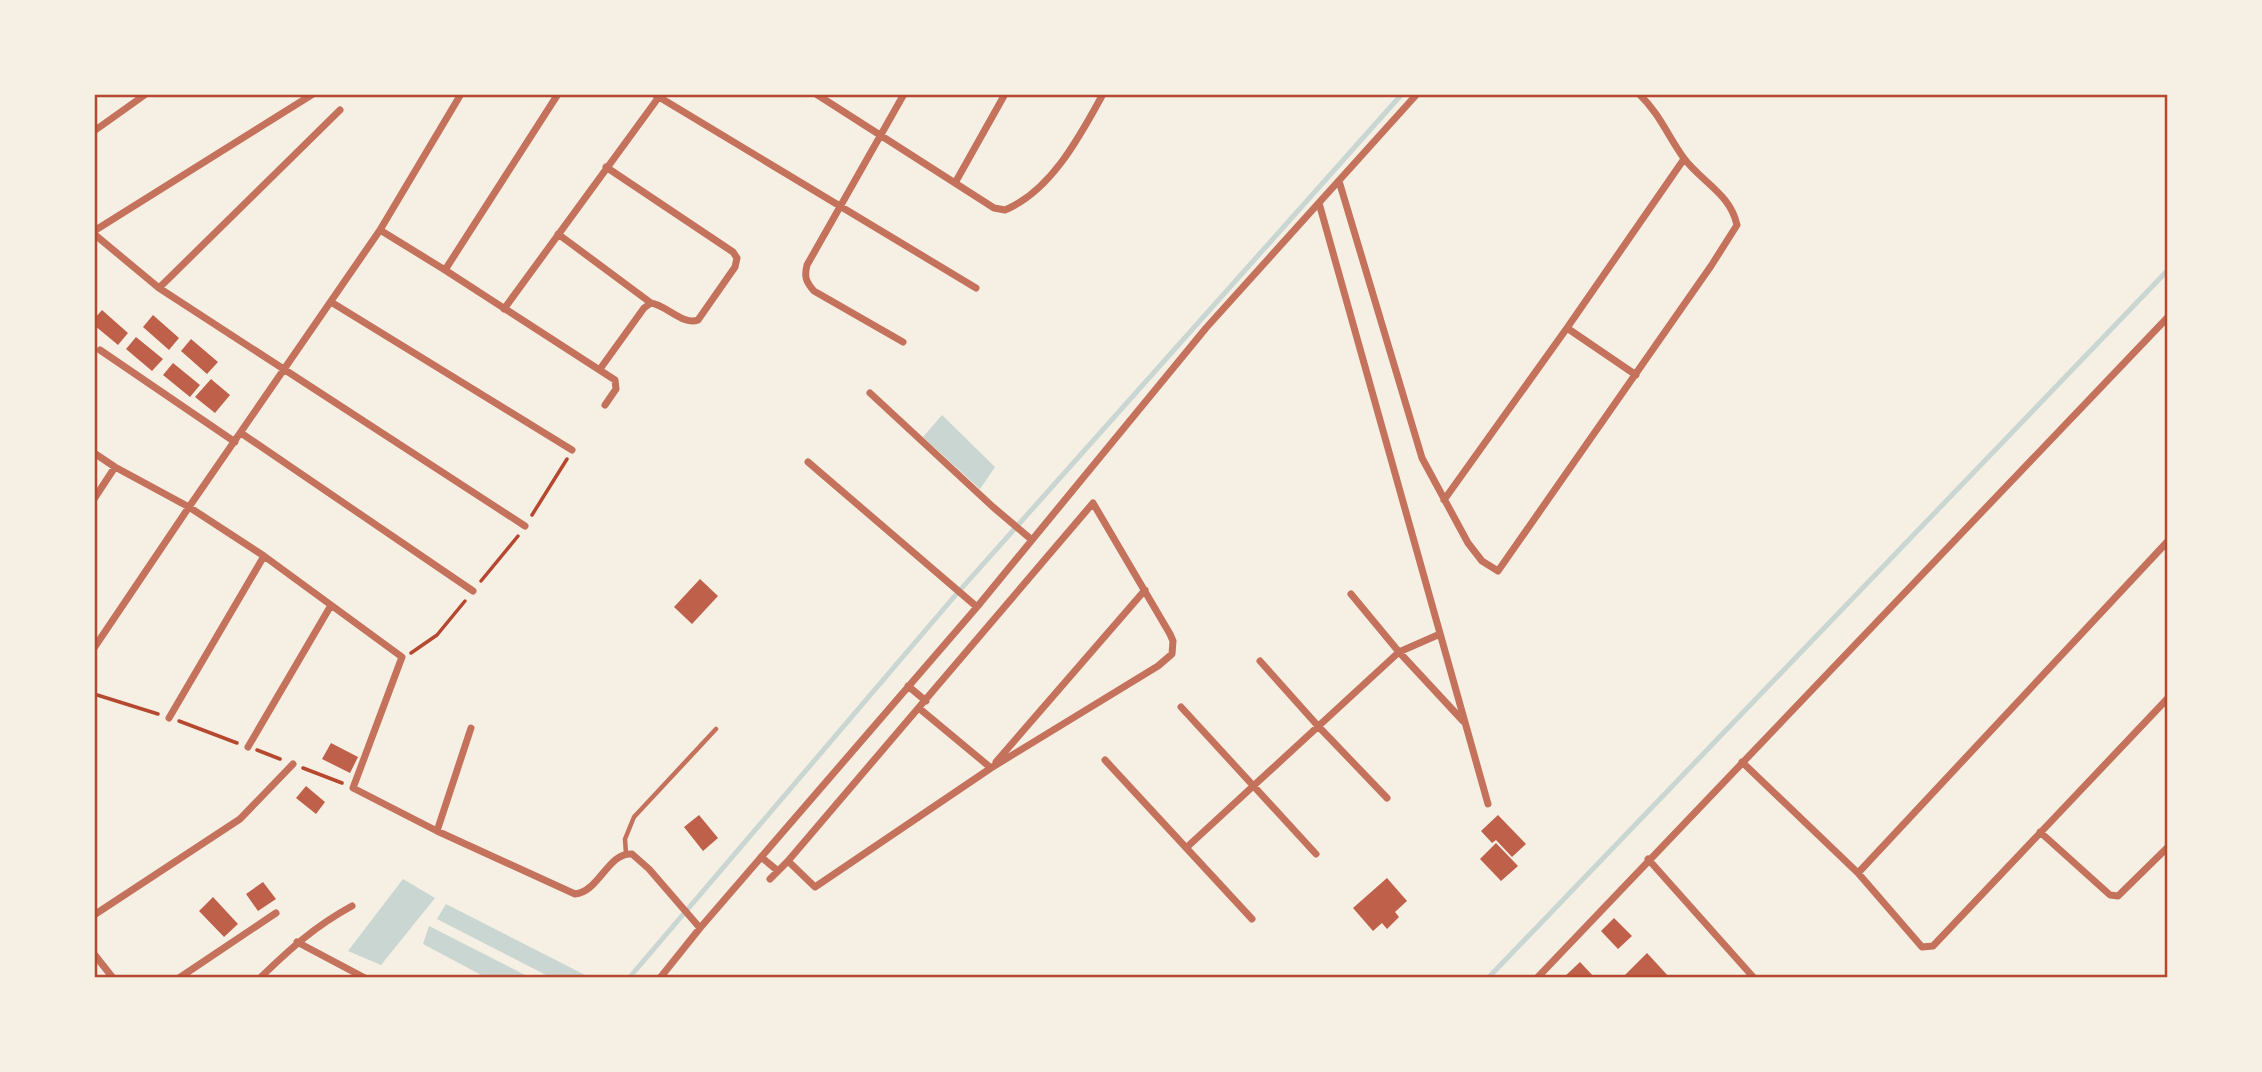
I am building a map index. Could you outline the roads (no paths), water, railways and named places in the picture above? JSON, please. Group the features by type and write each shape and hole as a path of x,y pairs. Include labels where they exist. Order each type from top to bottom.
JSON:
{"street":[{"path":"94,131 146,94"},
{"path":"313,94 94,232 159,288 525,526"},
{"path":"94,648 380,230 461,94"},
{"path":"445,270 558,94"},
{"path":"816,94 994,208 1005,210 1038,188 1055,169 1088,122 1103,94"},
{"path":"904,94 807,265 806,281 827,300 904,342"},
{"path":"956,183 1005,94"},
{"path":"660,978 977,607 1206,328 1417,94"},
{"path":"1339,181 1422,458 1456,523 1482,561 1498,570 1734,234 1737,225 1730,204 1684,159 1661,120 1639,94"},
{"path":"505,309 658,95 976,288"},
{"path":"159,288 340,110"},
{"path":"1444,500 1684,159"},
{"path":"558,234 650,303 660,304 689,321 695,322 701,318 737,258 733,252 606,167"},
{"path":"1319,203 1488,804"},
{"path":"380,230 600,369 617,383 605,405"},
{"path":"331,302 572,450"},
{"path":"600,369 643,308 650,303"},
{"path":"1537,978 2168,317"},
{"path":"1567,328 1636,375"},
{"path":"100,351 235,442"},
{"path":"870,393 1032,540"},
{"path":"241,433 473,591"},
{"path":"94,453 189,508 264,556 330,607 402,657 353,788 437,831 575,894 587,889 620,856 632,854 641,860 700,928"},
{"path":"808,462 977,607"},
{"path":"94,499 115,467"},
{"path":"770,879 920,709 1093,503 1173,641 1172,654 1167,660 991,768 815,887 788,861"},
{"path":"1858,873 2168,541"},
{"path":"169,718 264,556"},
{"path":"991,768 1145,590"},
{"path":"1351,594 1399,652 1466,724"},
{"path":"248,747 330,607"},
{"path":"1186,848 1399,652 1440,634"},
{"path":"1260,661 1387,798"},
{"path":"908,686 926,701"},
{"path":"1741,762 1858,873 1922,947 1928,948 1933,946 2168,698"},
{"path":"1181,707 1316,854"},
{"path":"920,709 991,768"},
{"path":"437,831 471,728"},
{"path":"1105,760 1252,919"},
{"path":"94,915 240,819 293,764"},
{"path":"2040,832 2110,895 2115,896 2168,847"},
{"path":"761,857 778,871"},
{"path":"1648,859 1754,978"},
{"path":"260,978 297,942 324,921 352,906"},
{"path":"179,978 276,913"},
{"path":"297,942 365,978"},
{"path":"94,954 113,978"}],"lane":[{"path":"626,854 625,839 634,817 716,729"}],"waterway":[{"path":"629,978 953,598 1402,94"},
{"path":"1488,978 2168,270"}]}
